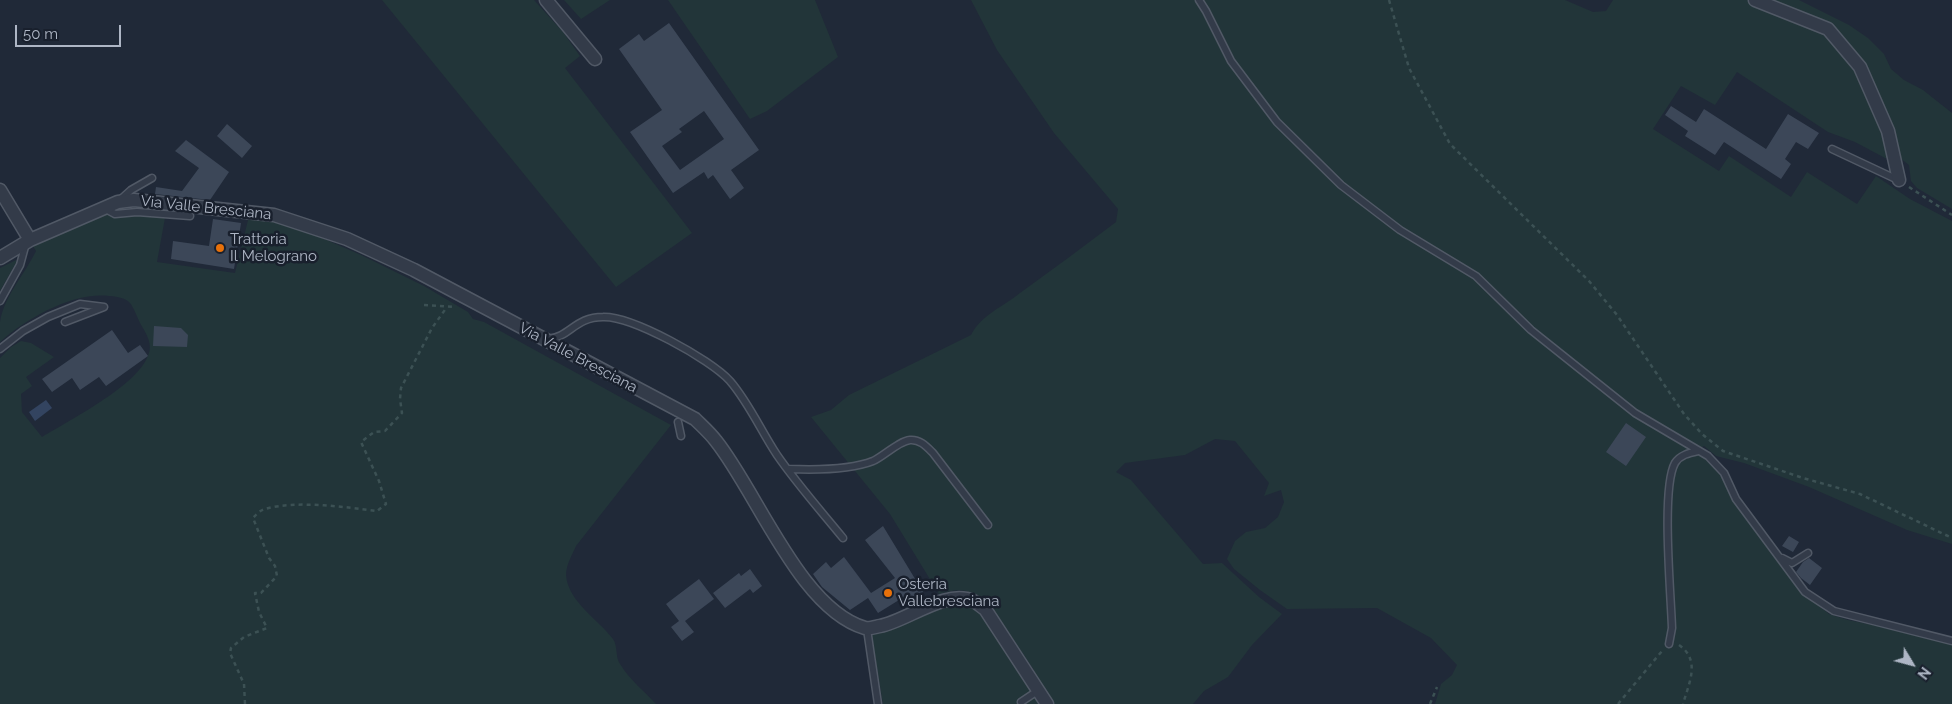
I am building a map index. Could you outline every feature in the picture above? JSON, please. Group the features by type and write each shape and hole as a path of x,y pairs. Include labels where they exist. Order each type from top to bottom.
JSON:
{"street":[{"path":"546,0 595,59"},
{"path":"1754,0 1828,30 1860,67 1888,130 1899,180"},
{"path":"0,190 28,241"},
{"name":"Via Valle Bresciana","path":"0,258 28,241 102,207 134,200 274,215 355,243 414,270 695,420 715,439 725,453 800,575 816,596 847,620 867,629"},
{"path":"867,629 890,624 944,600 961,598 973,600 985,609 1047,704"}],"lane":[{"path":"1198,0 1206,11 1230,61 1277,122 1341,185 1400,230 1476,276 1531,330 1635,413 1716,462 1724,473 1736,499 1805,592 1834,611 1952,641"},
{"path":"1832,148 1899,180"},
{"path":"118,202 131,190 152,178"},
{"path":"102,207 115,214 137,212 190,216"},
{"path":"0,301 20,265 28,241"},
{"path":"0,348 23,331 48,317 80,304 104,307 65,322"},
{"path":"542,340 558,338 579,322 591,318 616,317 658,336 705,361 730,381 789,470 843,538"},
{"path":"678,422 681,436"},
{"path":"789,470 821,470 872,461 909,440 917,441 924,444 933,453 988,525"},
{"path":"1669,644 1672,628 1669,526 1671,474 1675,463 1681,457 1698,451"},
{"path":"1780,557 1792,563 1808,553"},
{"path":"867,629 878,704"},
{"path":"1021,702 1038,690"}],"path":[{"path":"1388,0 1409,68 1450,144 1589,281 1617,315 1684,414 1702,434 1723,451 1803,478 1860,494 1952,538"},
{"path":"1899,180 1952,214"},
{"path":"245,704 244,684 230,653 231,648 244,637 268,628 259,612 255,593 261,593 277,576 275,566 265,550 253,518 263,509 286,506 344,507 377,511 386,504 375,472 361,442 374,432 385,432 402,413 400,394 406,378 432,328 447,307"},
{"path":"1618,704 1669,644 1679,645 1687,651 1691,658 1692,671 1683,704"},
{"path":"1430,704 1437,687"}],"green space":[{"path":"382,0 534,0 563,32 580,56 565,68 692,233 616,287"},
{"path":"564,0 610,0 581,19"},
{"path":"668,0 815,0 838,57 767,111 750,119"},
{"path":"971,0 1565,0 1593,12 1606,11 1613,0 1799,0 1849,25 1868,38 1884,54 1891,69 1904,80 1923,90 1952,113 1952,209 1917,188 1911,181 1909,165 1900,158 1885,158 1855,142 1828,132 1737,72 1715,105 1681,86 1653,129 1719,171 1729,156 1791,197 1807,172 1857,204 1876,176 1910,199 1952,221 1952,544 1907,530 1809,487 1744,463 1716,456 1704,446 1699,449 1720,472 1813,601 1829,614 1848,620 1933,637 1952,644 1952,704 1435,704 1441,684 1452,675 1457,665 1431,638 1377,608 1287,609 1234,569 1227,559 1235,541 1246,532 1265,528 1278,517 1284,502 1281,490 1264,496 1269,483 1235,441 1215,439 1185,455 1125,463 1116,472 1131,480 1203,564 1222,563 1259,597 1282,614 1252,645 1228,677 1204,691 1193,704 883,704 871,632 937,606 966,602 983,614 1024,672 1034,670 994,614 975,596 963,590 939,594 890,514 811,417 831,410 849,395 971,335 987,316 1116,222 1118,209 1054,133 997,50"},
{"path":"106,214 116,218 140,215 165,218 157,262 235,273 249,216 283,221 361,255 424,286 468,312 473,319 484,322 671,425 576,546 566,571 568,585 572,594 613,639 616,645 618,661 632,680 656,704 0,704 0,358 11,347 21,341 31,343 54,357 26,377 32,386 21,394 22,412 42,437 100,402 129,380 140,369 150,349 147,336 131,305 128,301 117,297 95,296 66,302 23,324 0,342 2,312 10,294 36,251 33,246 85,221"},
{"path":"16,260 16,263 0,291 0,268"}],"water":[{"path":"46,400 52,408 35,421 29,412"}],"building":[{"path":"669,23 759,150 731,170 744,188 730,199 713,175 708,179 704,172 673,193 630,132 662,110 619,49 639,34 644,41","holes":["704,111 724,139 680,170 662,146 682,132 679,129"]},
{"path":"1671,106 1696,122 1704,109 1766,149 1788,114 1819,133 1808,149 1796,142 1785,159 1791,164 1781,179 1724,142 1715,155 1685,136 1688,131 1665,115"},
{"path":"227,124 252,146 242,158 217,136"},
{"path":"186,140 229,172 210,200 155,194 156,187 182,191 199,168 175,151"},
{"path":"213,219 241,223 234,269 171,259 173,241 209,246"},
{"path":"154,326 181,328 188,335 187,347 153,346"},
{"path":"112,330 128,353 140,345 148,356 106,386 99,377 80,390 72,378 52,392 42,379"},
{"path":"1626,423 1646,437 1626,466 1606,452"},
{"path":"883,526 923,592 902,605 899,600 878,613 868,598 850,610 822,587 813,574 826,562 831,568 844,557 871,593 895,578 865,540"},
{"path":"1789,536 1799,542 1793,552 1782,546"},
{"path":"1809,558 1822,568 1810,585 1796,572 1803,562"},
{"path":"750,569 762,586 753,593 750,589 725,608 713,593 739,573 741,576"},
{"path":"699,579 714,599 685,621 694,632 682,641 671,627 679,621 666,604"}],"place":[{"name":"Trattoria Il Melograno","path":"220,248"},
{"name":"Osteria Vallebresciana","path":"888,593"}]}
